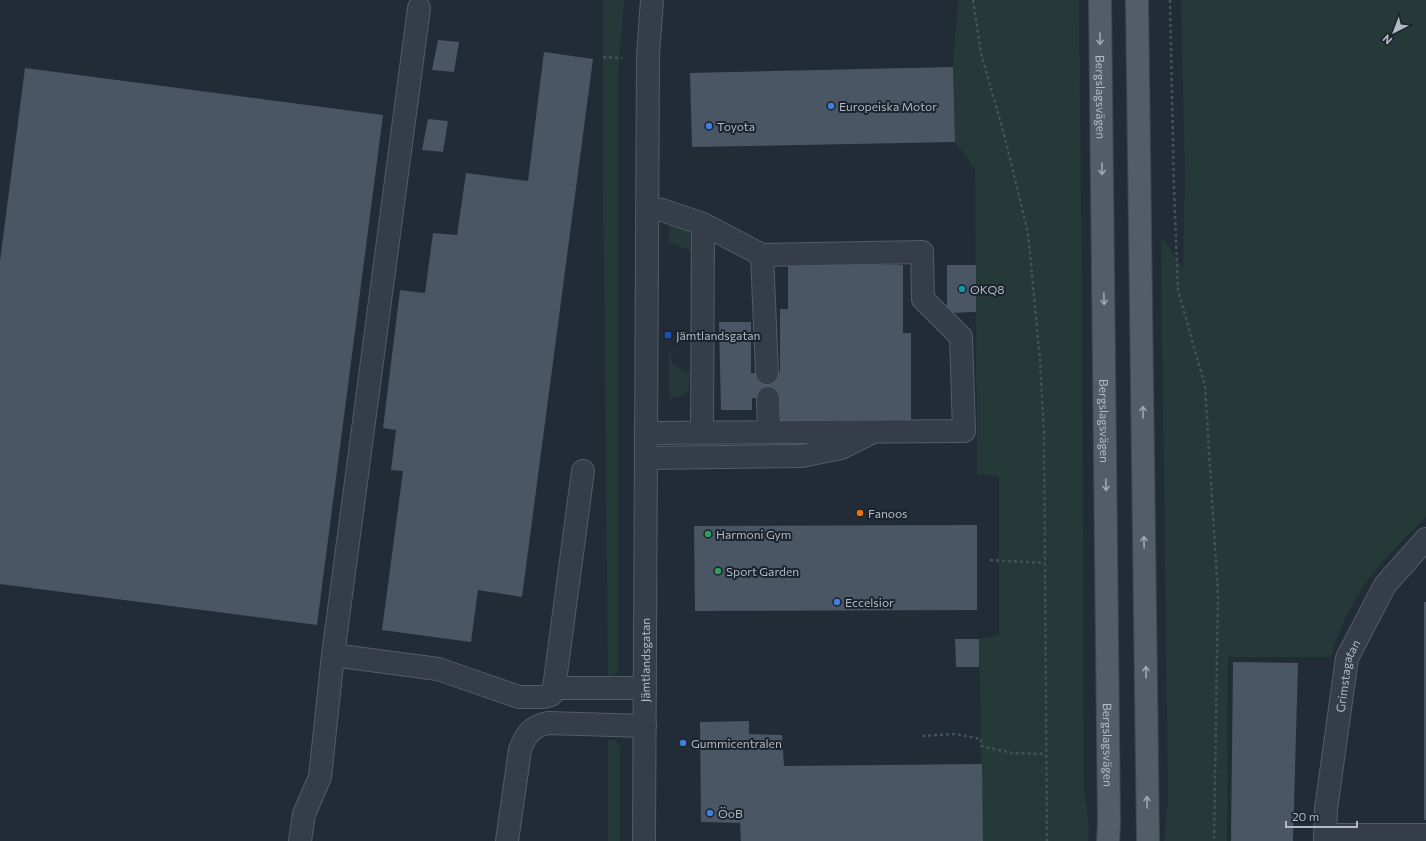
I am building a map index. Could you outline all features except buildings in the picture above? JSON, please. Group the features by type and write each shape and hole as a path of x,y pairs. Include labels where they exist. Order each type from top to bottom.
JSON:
{"main road":[{"name":"Bergslagsvägen","path":"1100,0 1109,776 1108,841"},
{"path":"1138,0 1148,841"}],"street":[{"name":"Jämtlandsgatan","path":"644,841 648,55 652,0"},
{"path":"300,841 304,814 320,777 334,655 419,8"},
{"path":"647,433 769,431 964,431 961,337 923,299 922,252 762,255 703,224 662,210 648,208"},
{"path":"702,432 703,224"},
{"path":"762,255 767,373"},
{"path":"768,398 769,431"},
{"path":"647,458 802,456 841,448 876,431"},
{"path":"334,655 438,669 519,697 548,697 551,695 554,688 583,471"},
{"name":"Grimstagatan","path":"1426,539 1385,585 1347,658 1326,809 1325,838 1426,835"},
{"path":"554,688 645,688"},
{"path":"507,841 520,750 525,738 535,727 548,723 645,726"}],"path":[{"path":"973,0 981,53 1006,142 1028,233 1041,368 1044,433 1047,841"},
{"path":"1170,0 1174,189 1178,290 1205,386 1217,588 1214,841"},
{"path":"603,57 622,58"},
{"path":"990,560 1045,563"},
{"path":"922,736 955,734 981,739 981,746 1012,753 1046,754"}],"green space":[{"path":"603,0 624,0 618,75 618,672 608,677 603,182"},
{"path":"958,0 1079,0 1084,788 1089,827 1088,841 983,841 979,639 999,635 999,476 977,474 975,169 955,142 953,67"},
{"path":"1181,0 1426,0 1426,517 1381,564 1368,580 1347,615 1338,635 1331,657 1228,657 1227,841 1164,841 1168,798 1161,240 1165,241 1183,268 1185,177"},
{"path":"676,223 690,229 691,251 668,242 670,224"},
{"path":"669,353 671,353 672,364 690,374 688,390 684,395 669,399"},
{"path":"608,739 615,740 620,747 620,841 608,841"}],"place":[{"name":"Europeiska Motor","path":"831,106"},
{"name":"Toyota","path":"709,126"},
{"name":"OKQ8","path":"962,289"},
{"name":"Jämtlandsgatan","path":"668,335"},
{"name":"Fanoos","path":"860,513"},
{"name":"Harmoni Gym","path":"708,534"},
{"name":"Sport Garden","path":"718,571"},
{"name":"Eccelsior","path":"837,602"},
{"name":"Gummicentralen","path":"683,743"},
{"name":"ÖoB","path":"710,813"}]}
